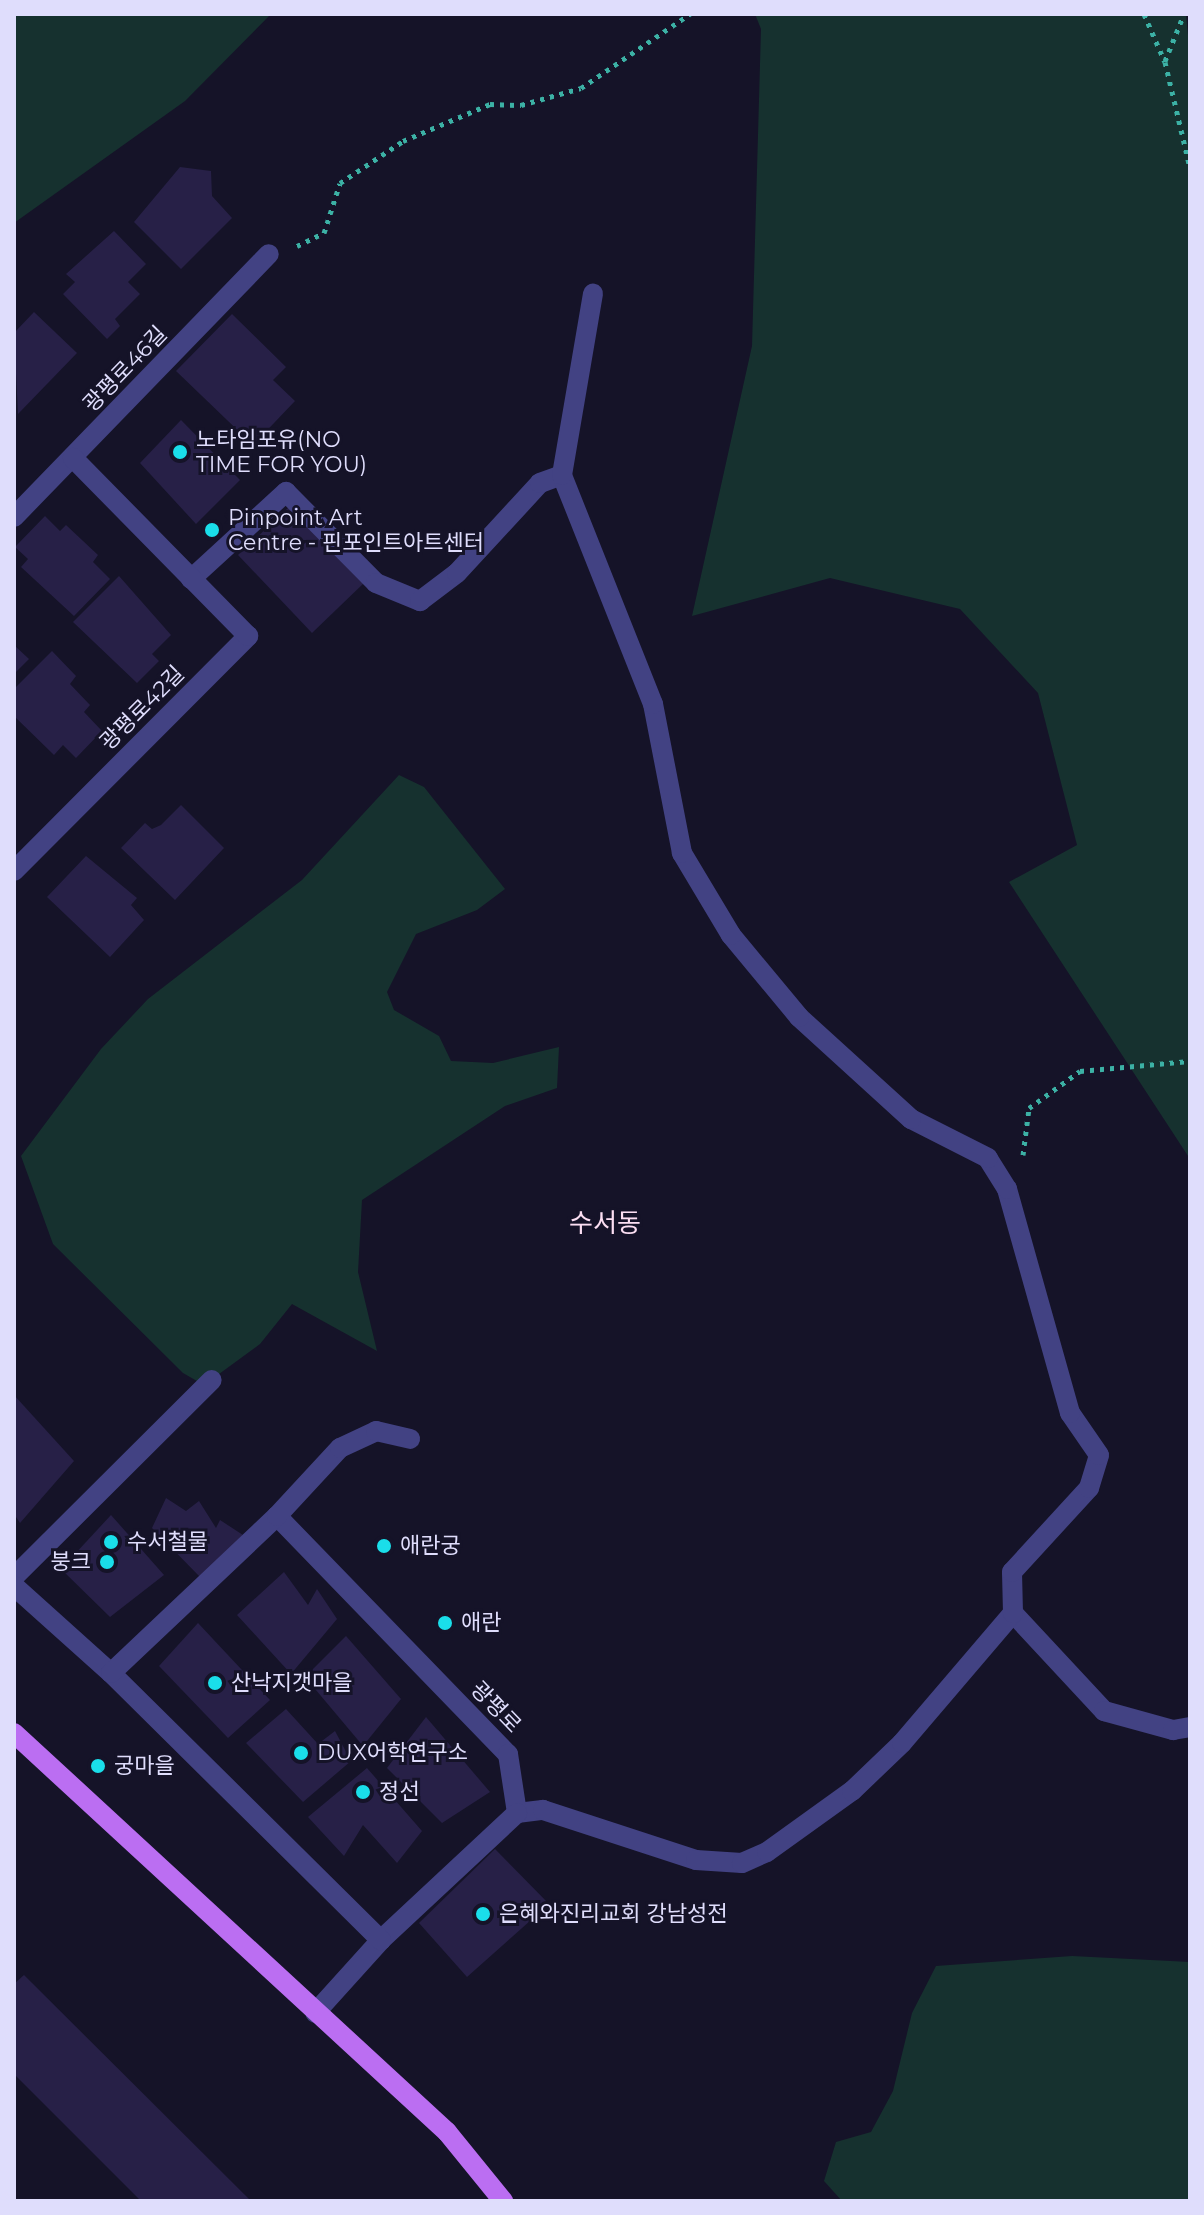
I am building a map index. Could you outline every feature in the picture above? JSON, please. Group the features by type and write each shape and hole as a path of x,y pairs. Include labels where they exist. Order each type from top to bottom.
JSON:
{"main road":[{"path":"14,1733 447,2132 503,2201"}],"street":[{"name":"광평로46길","path":"14,517 269,254"},
{"path":"593,294 562,475 653,704 682,853 731,935 799,1017 911,1119 988,1158 1007,1189 1053,1364 1070,1413 1099,1455 1089,1488 1012,1572 1013,1613 1104,1711 1173,1730 1190,1727"},
{"name":"광평로42길","path":"14,871 248,636 73,458"},
{"path":"191,579 286,492 376,583 420,601 457,573 540,483 562,475"},
{"path":"14,1577 212,1380"},
{"path":"111,1673 277,1516 340,1448 363,1433 376,1431 410,1439"},
{"name":"광평로","path":"277,1516 508,1754 517,1813"},
{"path":"14,1586 111,1673 381,1940"},
{"path":"315,2013 381,1940 517,1813 543,1810 696,1860 742,1863 767,1852 852,1791 902,1743 1013,1613"}],"path":[{"path":"269,254 324,233 340,183 403,141 490,104 521,105 581,88 690,14"},
{"path":"1144,14 1165,62 1190,168"},
{"path":"1165,62 1184,14"},
{"path":"1015,1216 1029,1108 1080,1071 1190,1061"}],"green space":[{"path":"14,14 271,14 185,101 14,223"},
{"path":"755,14 1186,14 1190,56 1190,1159 1009,882 1077,845 1038,693 960,609 830,578 692,616 752,346 761,29"},
{"path":"399,775 424,787 505,889 477,910 416,934 387,992 394,1010 439,1036 451,1061 493,1063 559,1047 557,1088 505,1106 362,1200 358,1272 377,1351 292,1304 260,1344 204,1385 183,1373 53,1244 21,1156 101,1049 148,999 302,880"},
{"path":"1072,1956 1190,1962 1190,2201 842,2201 824,2181 836,2142 871,2132 893,2091 912,2013 936,1966"}],"building":[{"path":"180,167 211,171 212,196 232,218 181,269 134,222"},
{"path":"114,231 146,264 128,282 140,294 115,319 120,326 107,339 63,294 75,282 66,274"},
{"path":"34,312 77,353 18,414 14,333"},
{"path":"232,314 286,367 273,380 295,401 253,445 176,371"},
{"path":"181,420 240,480 196,524 140,463"},
{"path":"290,506 365,582 312,633 238,555"},
{"path":"45,516 60,531 66,525 98,555 93,562 110,579 74,616 21,567 28,559 15,547"},
{"path":"119,576 171,635 152,654 159,661 137,683 73,622"},
{"path":"14,645 29,659 14,674"},
{"path":"52,651 76,676 70,684 90,705 84,712 102,731 76,758 63,745 54,755 14,716 14,689"},
{"path":"181,805 224,848 175,900 121,848 145,823 152,829 161,825"},
{"path":"86,856 137,898 131,905 144,920 110,957 47,897"},
{"path":"14,1395 74,1461 20,1523 14,1514"},
{"path":"166,1498 186,1511 199,1501 216,1528 220,1520 243,1535 200,1577 152,1528"},
{"name":"수서철물","path":"111,1515 164,1575 110,1617 61,1569"},
{"path":"284,1572 308,1605 317,1589 337,1619 291,1674 237,1615"},
{"name":"산낙지갯마을","path":"198,1623 270,1700 228,1738 159,1666"},
{"path":"346,1636 401,1699 363,1746 305,1677"},
{"name":"DUX어학연구소","path":"286,1709 318,1744 335,1731 351,1761 303,1802 246,1743"},
{"path":"426,1717 490,1792 442,1823 387,1768"},
{"name":"정선","path":"367,1768 422,1831 397,1863 363,1825 344,1856 308,1817"},
{"name":"은혜와진리교회 강남성전","path":"495,1849 549,1904 467,1977 419,1923"},
{"path":"24,1975 251,2201 141,2201 14,2074 14,1984"}],"place":[{"name":"노타임포유(NO TIME FOR YOU)","path":"180,452"},
{"name":"Pinpoint Art Centre - 핀포인트아트센터","path":"212,530"},
{"name":"수서철물","path":"111,1542"},
{"name":"애란궁","path":"384,1546"},
{"name":"붕크","path":"107,1562"},
{"name":"애란","path":"445,1623"},
{"name":"산낙지갯마을","path":"215,1683"},
{"name":"DUX어학연구소","path":"301,1753"},
{"name":"궁마을","path":"98,1766"},
{"name":"정선","path":"363,1792"},
{"name":"은혜와진리교회 강남성전","path":"483,1914"}],"district":[{"name":"수서동","path":"605,1224"}]}
